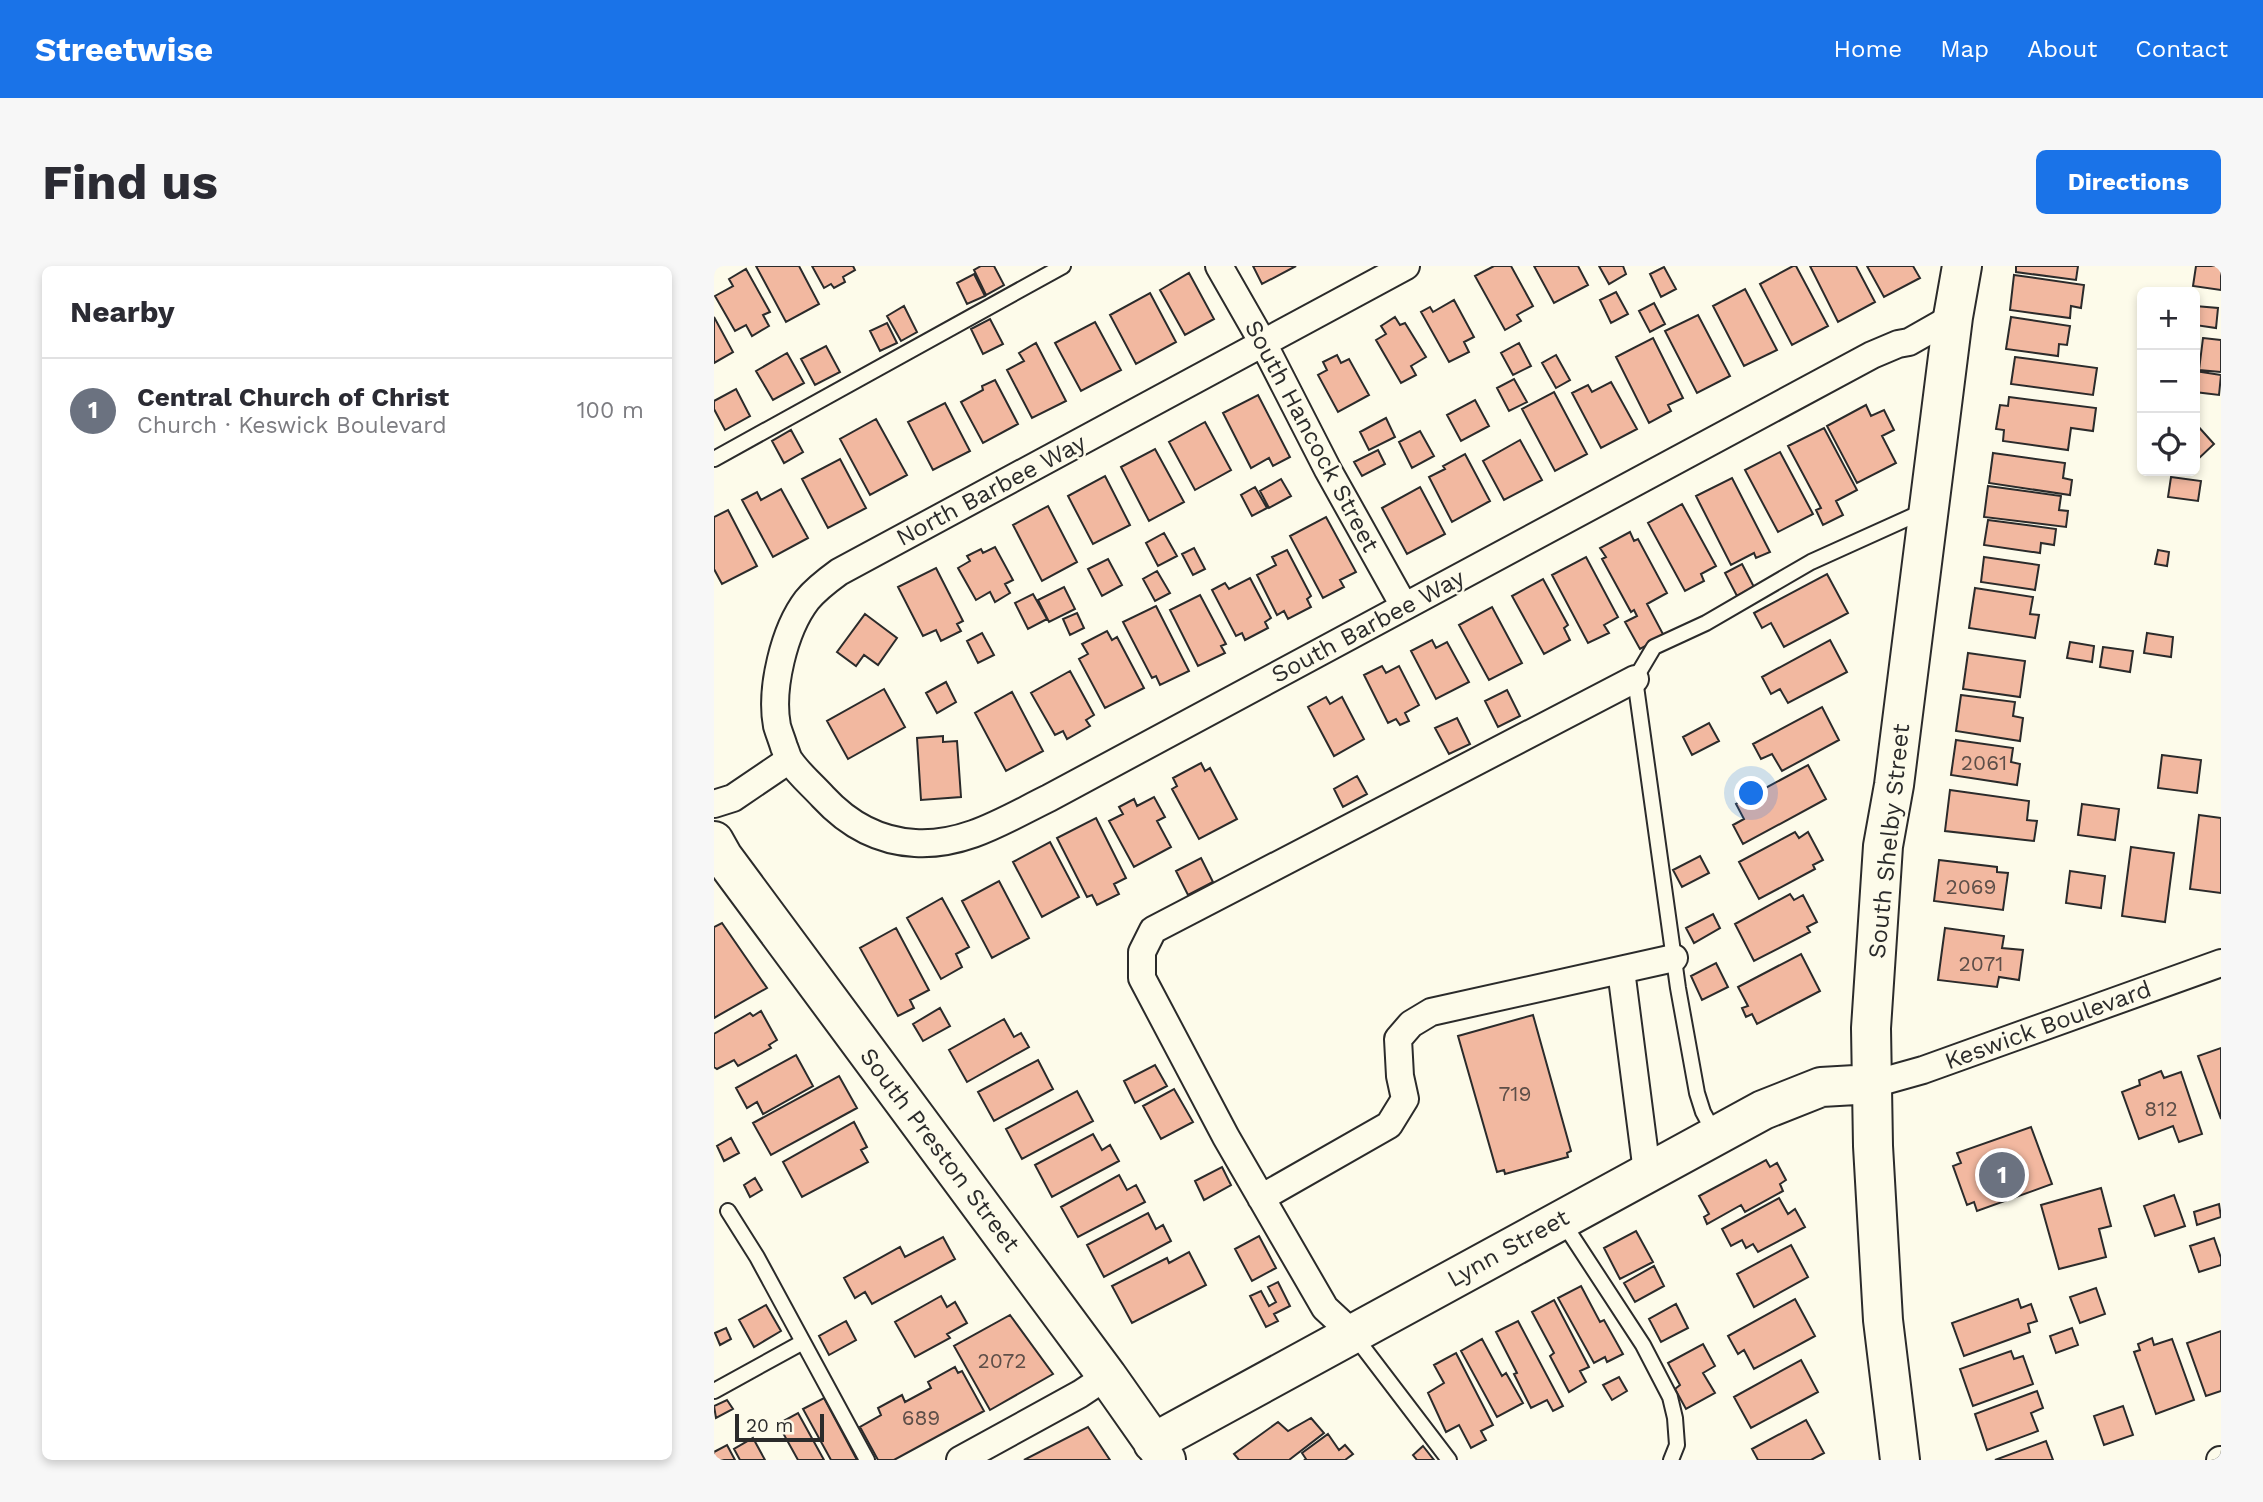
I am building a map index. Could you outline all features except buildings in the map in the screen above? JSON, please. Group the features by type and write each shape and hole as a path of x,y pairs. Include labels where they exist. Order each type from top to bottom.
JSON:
{"main road":[{"name":"South Shelby Street","path":"1900,1460 1883,1320 1873,1146 1871,1028 1884,846 1953,317 1962,266"},
{"name":"South Preston Street","path":"714,841 731,868 1107,1376 1159,1452"},
{"name":"Lynn Street","path":"1159,1452 1352,1333 1762,1110 1821,1087 1873,1084"}],"street":[{"name":"South Hancock Street","path":"1219,266 1404,606"},
{"name":"North Barbee Way","path":"789,760 777,726 777,688 783,647 807,599 824,582 1406,266"},
{"name":"South Barbee Way","path":"789,760 839,815 860,828 891,839 915,843 951,841 975,835 1049,798 1872,355 1909,342 1953,317"},
{"path":"1352,1333 1325,1308 1226,1137 1142,978 1142,953 1153,930 1635,679"},
{"path":"714,804 733,798 789,760"},
{"path":"1261,1198 1389,1125 1405,1099 1400,1076 1398,1039 1411,1024 1431,1012 1674,958"},
{"name":"Keswick Boulevard","path":"1873,1084 1923,1070 2221,963"},
{"path":"1621,970 1647,1172"},
{"path":"960,1460 1080,1394 1107,1376"}],"lane":[{"path":"714,459 1063,266"},
{"path":"1716,1135 1703,1112 1697,1093 1674,958 1635,679 1654,647 1706,623 1811,562 1929,508"},
{"path":"728,1211 757,1257 867,1460"},
{"path":"1560,1219 1643,1345 1670,1397 1677,1445 1671,1460"},
{"path":"1352,1333 1449,1460"},
{"path":"714,1391 803,1342"}],"place":[{"name":"Central Church of Christ","path":"2002,1175"}]}
